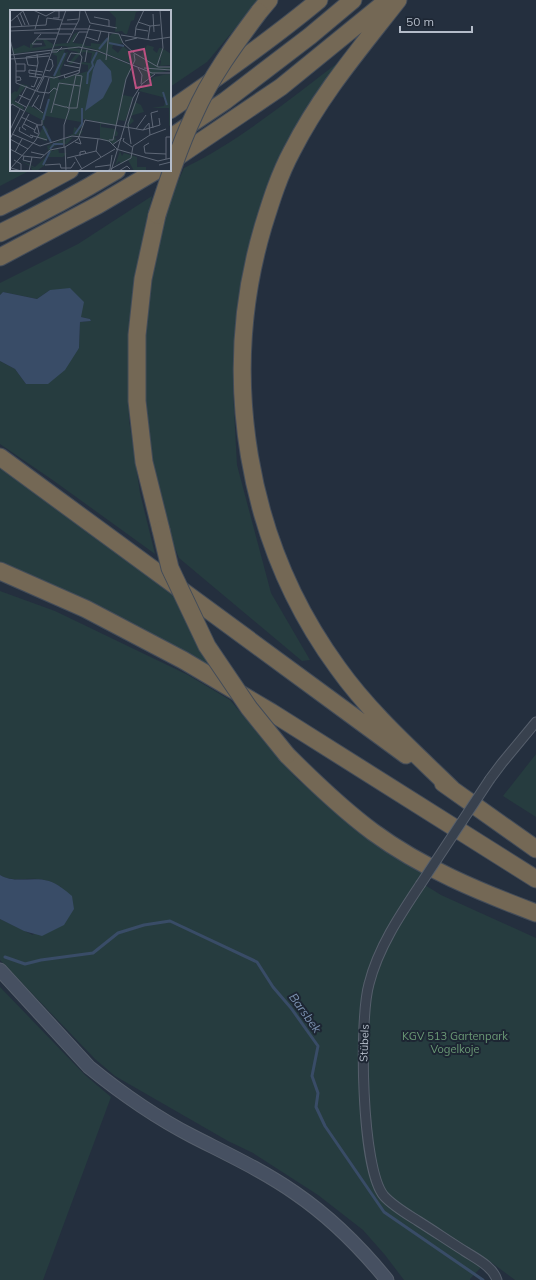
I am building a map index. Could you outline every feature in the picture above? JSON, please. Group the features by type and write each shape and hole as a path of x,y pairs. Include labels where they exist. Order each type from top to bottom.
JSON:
{"highway":[{"path":"171,109 222,75 319,0"},
{"path":"171,137 225,101 310,36 353,0"},
{"path":"171,161 281,87 388,0"},
{"path":"398,0 355,53 319,103 291,152 281,174 259,240 248,288 242,356 242,386 249,456 254,482 266,526 285,575 311,627 338,668 363,700 452,789"},
{"path":"264,6 239,38 215,75 194,114 177,155 157,215 143,279 138,328 137,401 144,462 170,568 207,646 249,708 287,755 318,785 373,832 420,862 496,898 536,913"},
{"path":"0,207 68,171"},
{"path":"0,233 84,190 115,171"},
{"path":"0,258 98,205 155,171"},
{"path":"0,457 536,849"},
{"path":"0,571 86,609 183,660 271,712 536,879"}],"main road":[{"path":"0,970 89,1067 105,1080 164,1120 191,1136 247,1164 295,1193 350,1238 387,1280"}],"street":[{"name":"Stübels","path":"497,1280 496,1274 482,1263 400,1209 384,1196 378,1186 368,1133 362,1059 363,1032 368,985 378,956 405,908 490,779 536,722"}],"green space":[{"path":"0,0 259,0 207,62 171,86 171,10 10,10 10,171 29,171 0,186"},
{"path":"348,55 303,119 236,344 233,391 237,465 271,593 310,660 302,661 179,558 173,543 149,446 143,371 151,275 170,200 184,168 227,144 248,130"},
{"path":"152,196 135,278 128,337 129,420 140,493 155,554 0,444 0,361 15,369 26,384 79,348 80,322 91,321 90,319 81,317 50,290 37,299 3,292 0,295 0,283 78,244"},
{"path":"0,465 172,592 190,631 211,668 0,565"},
{"name":"KGV 513 Gartenpark Vogelkoje","path":"0,591 55,611 188,675 230,700 298,780 368,837 424,871 417,880 441,895 536,938 536,1280 515,1280 488,1260 470,1280 404,1280 363,1230 318,1195 253,1153 228,1141 115,1076 95,1059 0,960 0,919 33,935 61,887 43,880 13,879 0,875"},
{"path":"536,754 536,817 503,796"},
{"path":"0,987 85,1075 111,1097 43,1280 0,1280"}],"water":[{"path":"70,288 84,302 81,317 90,319 91,321 80,322 79,348 65,370 48,384 26,384 15,369 0,361 0,295 3,292 37,299 50,290"},
{"path":"0,875 5,878 17,880 37,879 52,882 72,896 74,909 64,925 42,936 24,931 0,919"}],"waterway":[{"name":"Barsbek","path":"5,957 25,964 41,960 93,953 118,933 144,925 170,921 257,962 273,987 291,1008 318,1046 312,1076 318,1093 316,1107 325,1126 384,1212 483,1280"}]}
